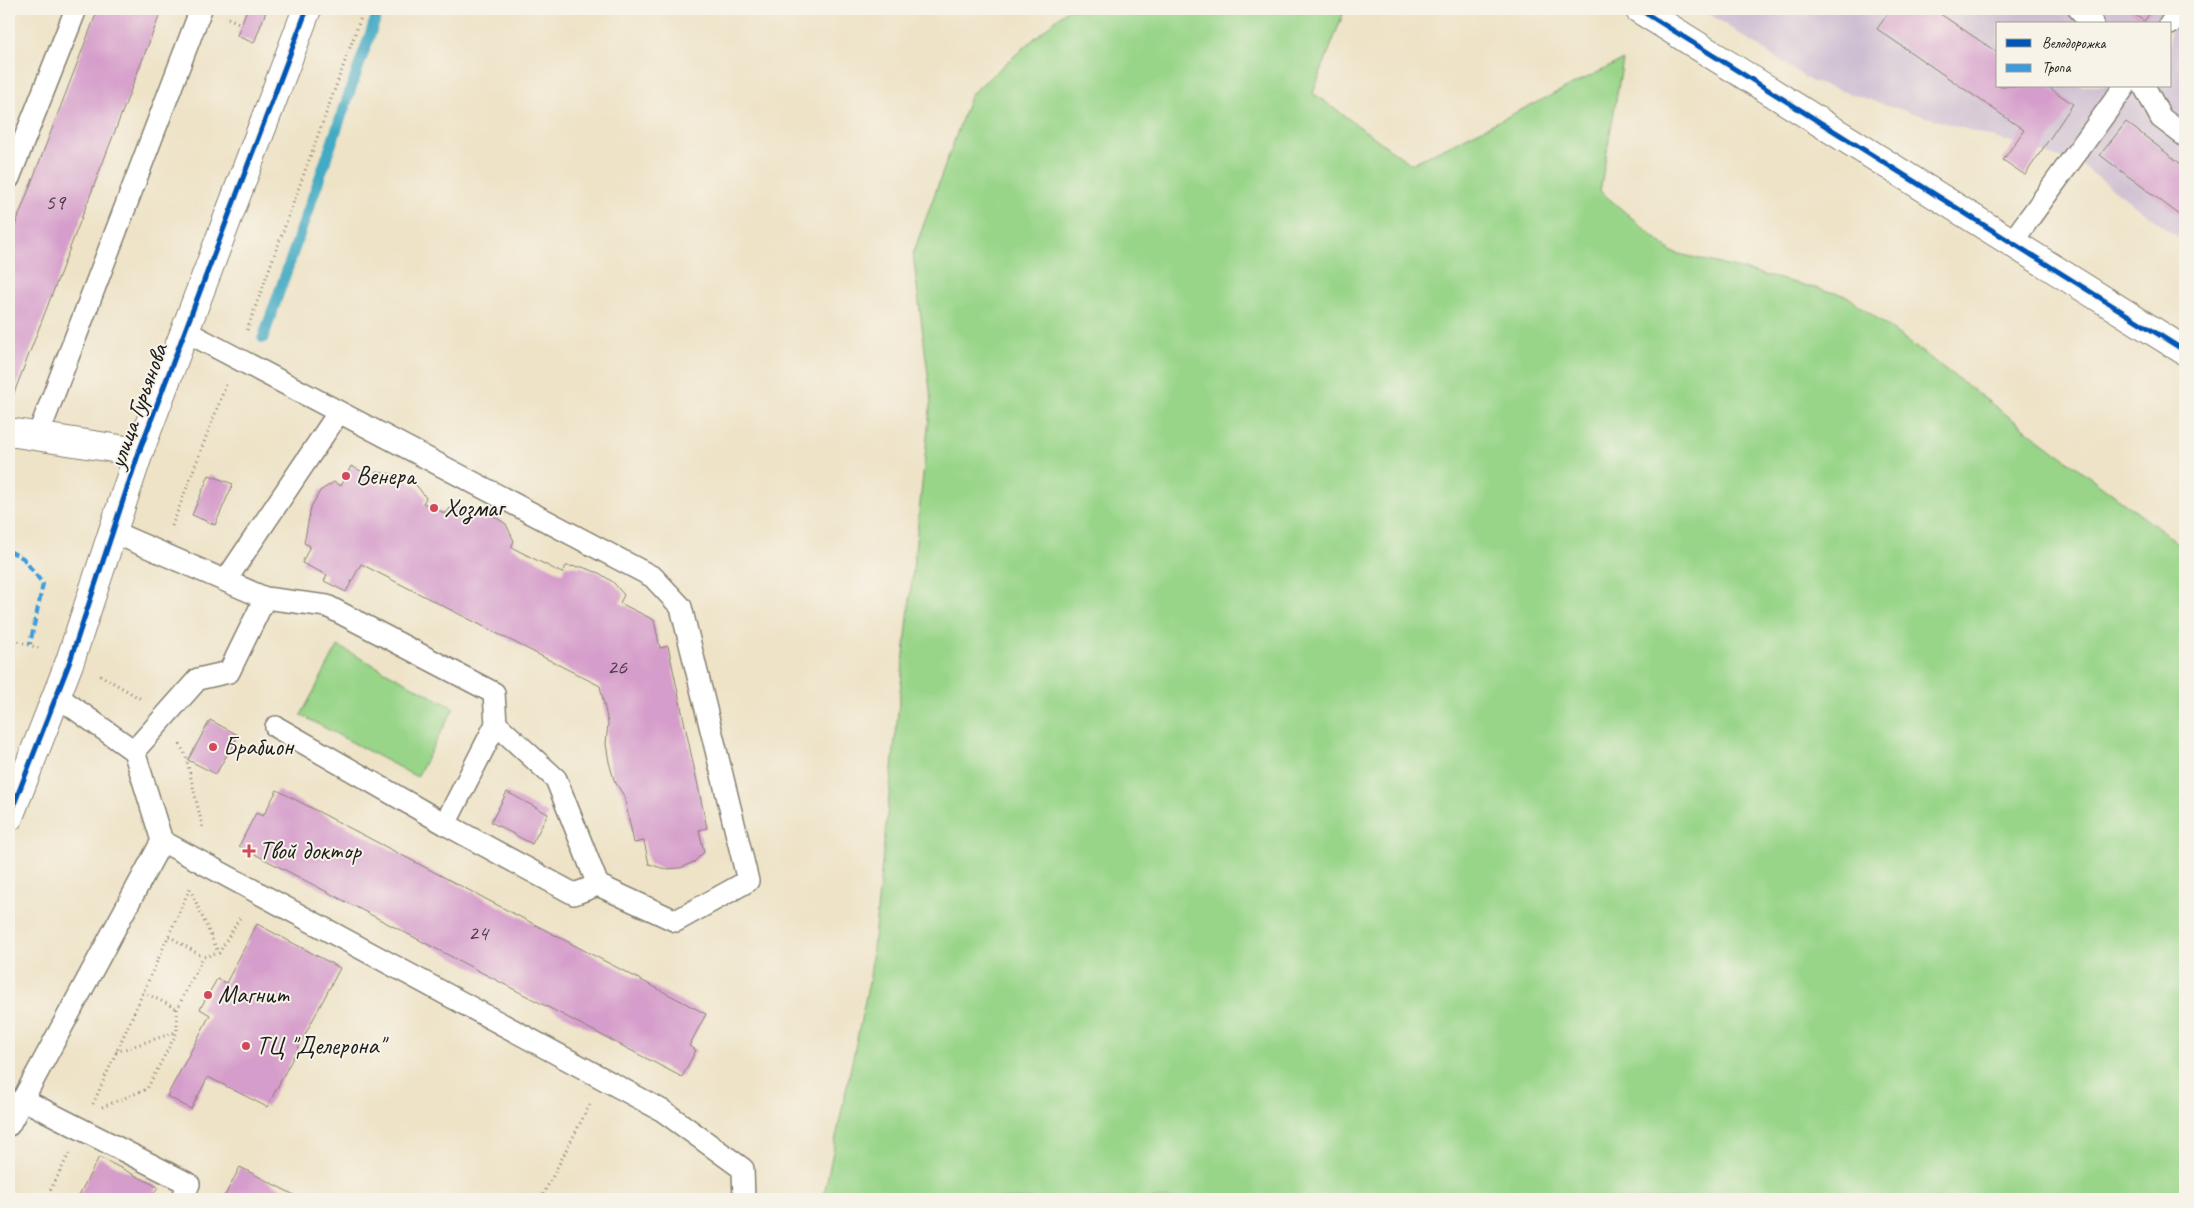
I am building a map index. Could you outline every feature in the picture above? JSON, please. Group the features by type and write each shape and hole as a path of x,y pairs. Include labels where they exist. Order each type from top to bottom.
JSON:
{"street":[{"name":"улица Гурьянова","path":"9,817 56,696 139,452 306,9"},
{"path":"1639,9 2185,351"},
{"name":"улица Гурьянова","path":"9,432 37,438 139,452"}],"lane":[{"path":"9,178 76,9"},
{"path":"37,438 200,9"},
{"path":"2079,9 2091,22"},
{"path":"2012,242 2124,88"},
{"path":"2145,88 2161,118 2185,136"},
{"path":"185,331 653,577 681,607 748,881 676,921 598,885 556,779 496,724"},
{"path":"226,580 339,412"},
{"path":"113,532 266,598 327,606 494,693 496,724 445,824"},
{"path":"134,751 198,679 229,672 266,598"},
{"path":"56,696 134,751 162,841 663,1111 743,1169 744,1199"},
{"path":"276,727 445,824 574,894 598,885"},
{"path":"9,1125 162,841"},
{"path":"22,1100 85,1120 189,1184 182,1199"}],"path":[{"path":"162,552 237,358 364,9"},
{"path":"9,638 30,644"},
{"path":"46,1199 85,1120 201,862"},
{"path":"190,889 218,953"},
{"path":"169,936 203,957 218,953 256,892"},
{"path":"85,1120 147,1089 177,1032 177,1009 203,957"},
{"path":"143,992 177,1009"},
{"path":"116,1052 177,1032"},
{"path":"541,1199 603,1079"}],"shaded area":[{"path":"1702,9 2185,9 2185,243 2080,164 1812,82"}],"green space":[{"path":"1068,9 1345,9 1313,93 1411,164 1623,60 1600,191 1672,252 1847,296 2185,548 2185,1199 823,1199 870,977 931,399 913,254 971,94"},
{"path":"338,646 454,708 417,777 301,715"}],"building":[{"path":"98,9 162,9 9,406 9,241"},
{"path":"247,9 267,9 254,43 237,36"},
{"path":"1891,9 1933,9 1996,52 1996,88 2050,88 2073,104 2025,175 2003,160 2024,130 1877,29"},
{"path":"2127,9 2153,9 2144,21"},
{"path":"2185,96 2185,120 2180,118"},
{"path":"2126,122 2185,167 2185,219 2100,155"},
{"path":"351,466 373,477 376,472 391,474 405,479 417,486 426,498 423,503 446,514 450,508 470,507 491,514 506,524 514,541 511,547 562,573 566,566 582,567 599,573 613,582 624,595 620,603 654,620 660,648 668,646 707,828 699,830 704,852 694,862 680,868 665,869 649,864 644,841 634,843 624,796 614,780 609,762 606,744 608,723 600,686 361,564 346,592 324,581 327,575 302,563 310,546 304,543 311,507 320,491 334,482 341,486"},
{"path":"209,475 233,484 215,525 192,515"},
{"name":"Брабион","path":"210,720 238,735 216,774 188,760"},
{"path":"277,790 706,1014 689,1046 696,1050 682,1077 239,846 256,813 263,816"},
{"path":"507,792 548,814 532,844 491,822"},
{"name":"ТЦ \"Делерона\"","path":"257,924 340,968 267,1107 208,1077 191,1109 167,1096 210,1015 200,1009 217,979 226,983"},
{"path":"99,1157 158,1187 151,1199 77,1199"},
{"path":"240,1167 302,1199 223,1199"}],"waterway":[{"path":"263,338 379,9"}],"marked path":[{"path":"9,551 23,558 43,584 30,644"}],"cycle path":[{"path":"9,817 70,661 139,452 307,9"},
{"path":"1639,9 2185,351"}],"place":[{"name":"Венера","path":"346,476"},
{"name":"Хозмаг","path":"434,508"},
{"name":"Брабион","path":"213,747"},
{"name":"Твой доктор","path":"249,851"},
{"name":"Магнит","path":"208,995"},
{"name":"ТЦ \"Делерона\"","path":"246,1046"}]}
